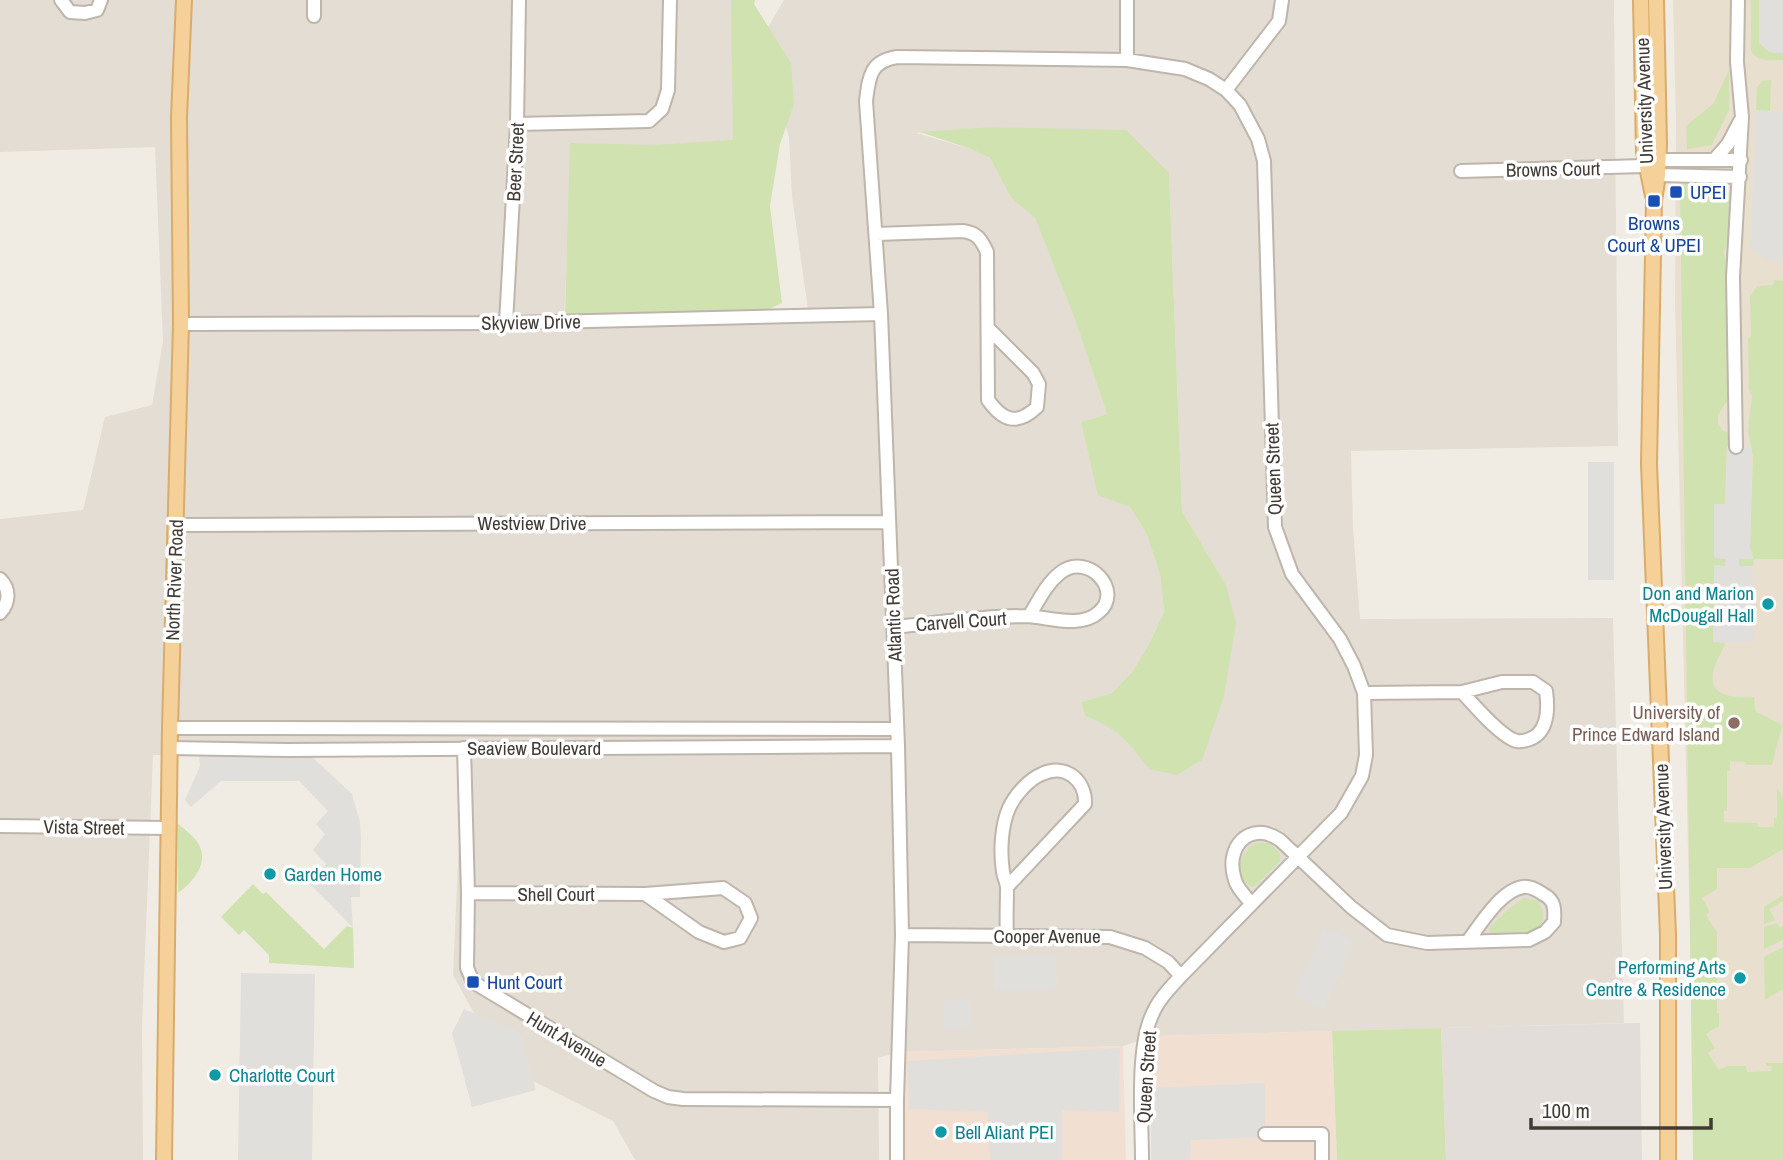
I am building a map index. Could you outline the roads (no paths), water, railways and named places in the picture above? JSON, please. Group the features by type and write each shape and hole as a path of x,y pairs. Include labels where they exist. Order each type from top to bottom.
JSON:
{"main road":[{"name":"North River Road","path":"164,1160 170,727 181,324 179,130 184,0"},
{"name":"University Avenue","path":"1641,0 1645,166 1654,201"},
{"name":"University Avenue","path":"1656,0 1659,167 1654,201 1649,464 1668,935 1668,1160"}],"street":[{"path":"61,0 70,12 85,13 97,10 101,0"},
{"path":"314,0 314,16"},
{"name":"Beer Street","path":"506,323 517,124 519,0"},
{"path":"517,124 649,121 662,109 668,90 670,0"},
{"path":"1126,0 1127,60"},
{"path":"1226,90 1279,21 1282,0"},
{"path":"1736,447 1733,277 1742,117 1737,62 1738,0"},
{"name":"Queen Street","path":"872,72 885,59 897,57 1127,60 1185,69 1226,90 1240,105 1258,139 1264,161 1275,527 1292,574 1340,639 1354,666 1364,694 1366,755 1362,776 1341,813 1251,903 1157,1004 1147,1026 1143,1050 1142,1160"},
{"name":"Atlantic Road","path":"872,72 866,100 881,314 898,746 902,934 897,1160"},
{"path":"1714,160 1728,144 1742,117"},
{"path":"1659,167 1714,160 1741,160"},
{"path":"1645,166 1740,177"},
{"name":"Browns Court","path":"1461,171 1645,166"},
{"path":"876,234 962,231 973,233 981,240 987,252 988,400 996,411 1010,419 1021,418 1037,407 1039,384 1033,373 989,329"},
{"name":"Skyview Drive","path":"181,324 506,323 881,314"},
{"name":"Westview Drive","path":"175,525 889,522"},
{"name":"Carvell Court","path":"894,627 1029,616 1054,621 1083,619 1098,614 1106,604 1107,589 1101,577 1091,568 1075,566 1061,572 1029,616"},
{"path":"0,579 7,588 8,595 7,603 0,613"},
{"path":"1364,694 1462,692 1502,682 1533,681 1546,691 1548,709 1540,732 1531,739 1516,741 1504,734 1462,692"},
{"name":"Seaview Boulevard","path":"170,727 897,729"},
{"name":"Seaview Boulevard","path":"170,748 287,750 898,746"},
{"name":"Hunt Avenue","path":"464,748 467,968 473,982 668,1097 897,1100"},
{"path":"1007,887 1085,804 1082,786 1066,772 1052,771 1035,778 1010,806 1004,823 1002,870 1007,887 1007,937"},
{"name":"Vista Street","path":"0,826 169,828"},
{"path":"1251,903 1235,883 1232,869 1235,849 1242,840 1254,833 1269,833 1351,907 1387,935 1427,943 1529,940 1545,932 1554,922 1554,903 1549,897 1531,888 1524,887 1511,892 1491,911 1468,941"},
{"name":"Shell Court","path":"468,893 645,894 723,888 744,903 751,918 740,938 724,942 699,932 645,894"},
{"name":"Cooper Avenue","path":"902,934 1110,937 1128,941 1157,955 1181,976"},
{"path":"1265,1133 1322,1134 1322,1160"}],"place":[{"name":"UPEI","path":"1676,192"},
{"name":"Browns Court & UPEI","path":"1654,201"},
{"name":"Don and Marion McDougall Hall","path":"1768,604"},
{"name":"University of Prince Edward Island","path":"1734,723"},
{"name":"Garden Home","path":"270,874"},
{"name":"Performing Arts Centre & Residence","path":"1740,978"},
{"name":"Hunt Court","path":"473,982"},
{"name":"Charlotte Court","path":"215,1075"},
{"name":"Bell Aliant PEI","path":"941,1132"}]}
